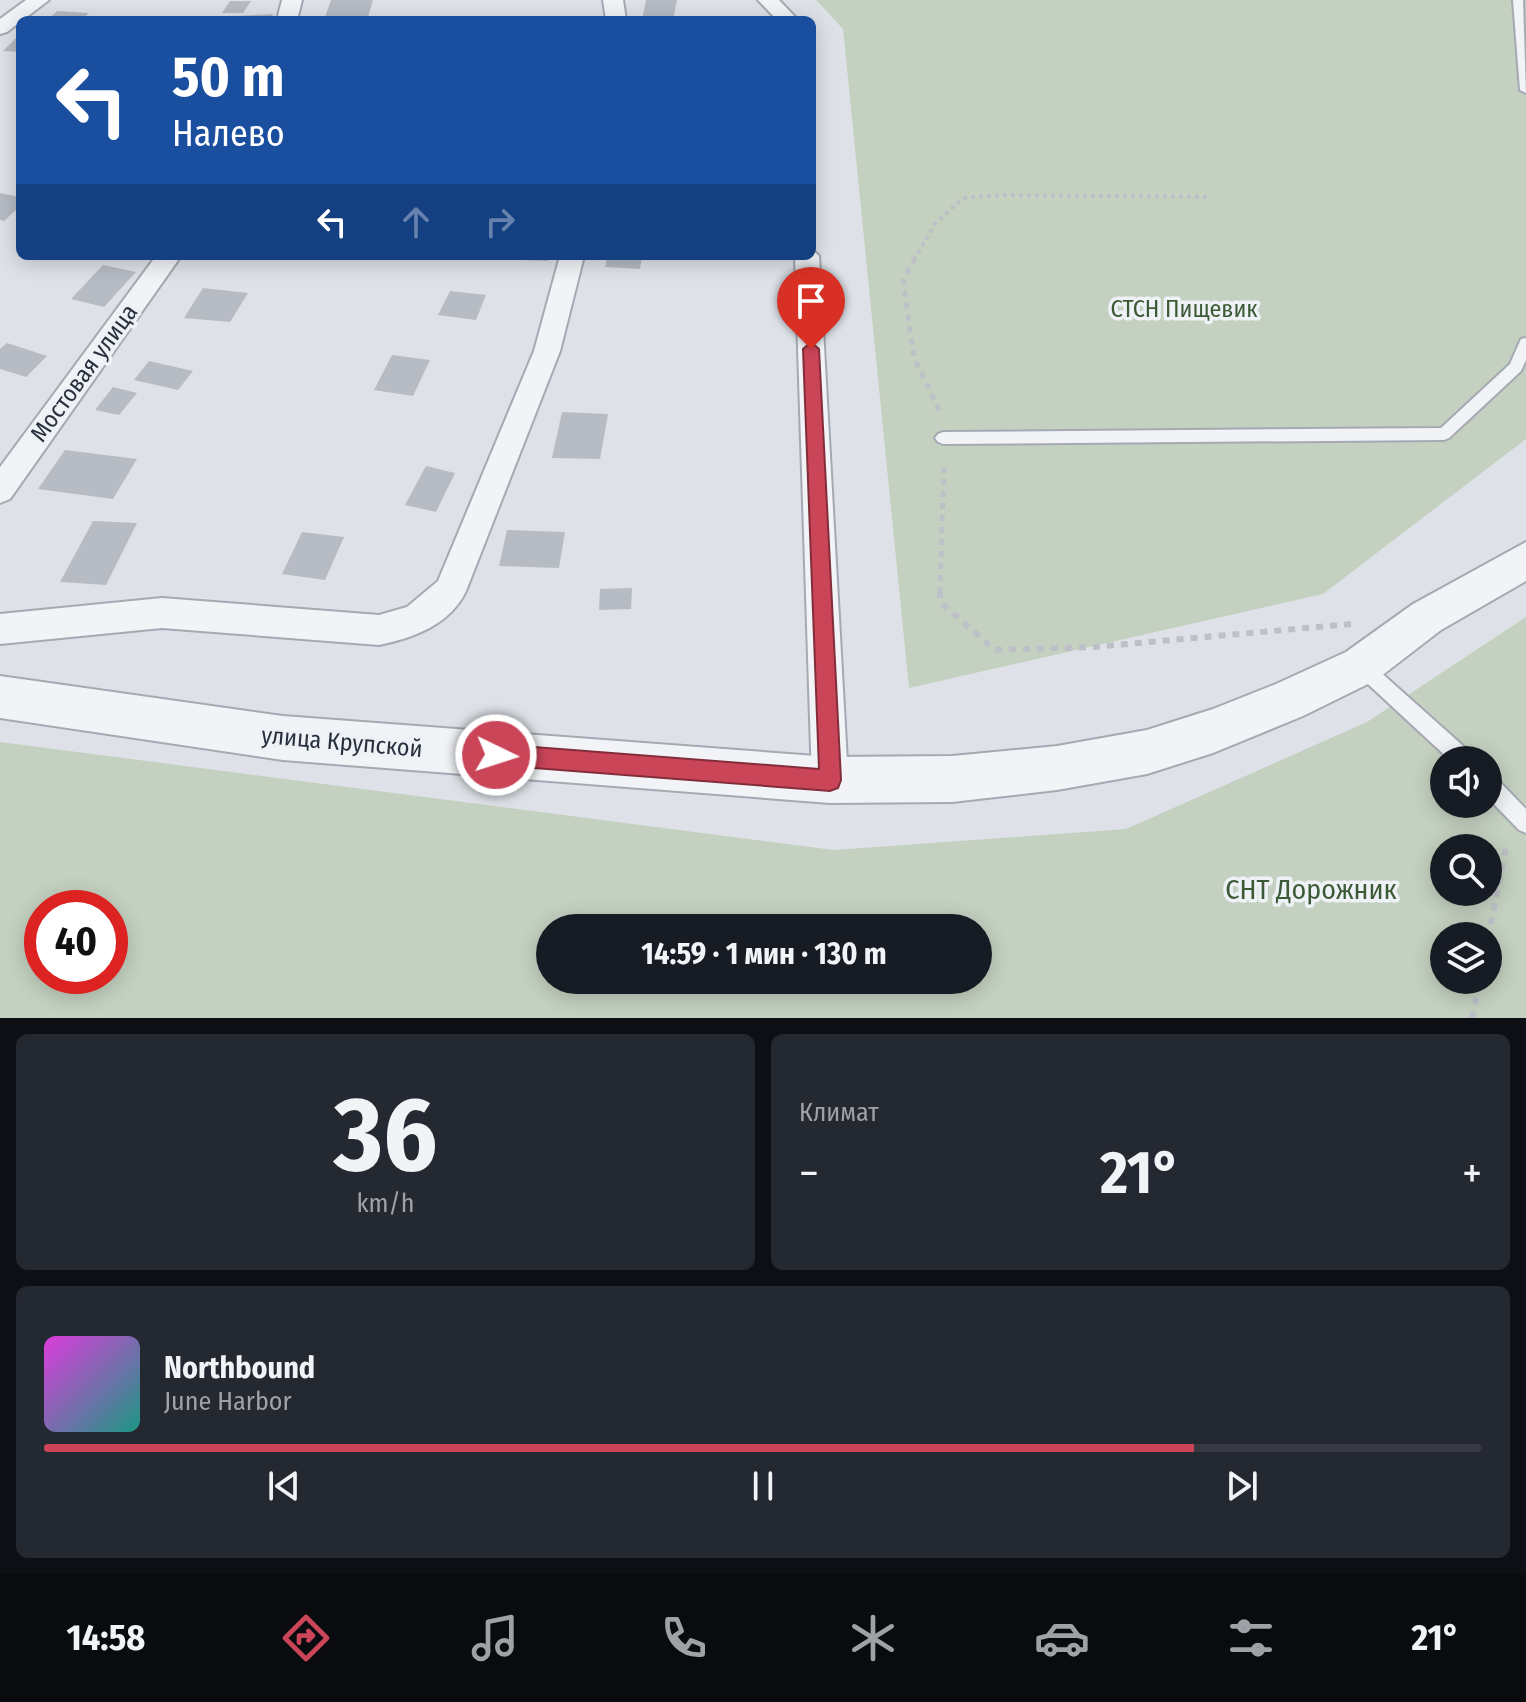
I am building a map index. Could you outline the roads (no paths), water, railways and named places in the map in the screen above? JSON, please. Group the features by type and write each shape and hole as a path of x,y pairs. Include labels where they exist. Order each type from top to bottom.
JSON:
{"street":[{"path":"17,16 39,0"},
{"path":"768,0 784,16"},
{"name":"Мостовая улица","path":"0,490 166,260"},
{"path":"0,629 162,613 379,630 407,624 431,613 450,591 547,351 571,260"},
{"path":"807,260 830,780"},
{"name":"улица Крупской","path":"0,697 283,738 830,780 952,779 1057,768 1147,752 1213,731 1288,701 1361,666 1427,617 1526,560"}],"lane":[{"path":"1518,0 1526,90"},
{"path":"943,438 1444,434 1516,367 1526,343"},
{"path":"1361,666 1449,746"},
{"path":"1502,798 1520,817"}],"park label":[{"name":"СТСН Пищевик","path":"1184,309"},
{"name":"СНТ Дорожник","path":"1311,889"}]}
